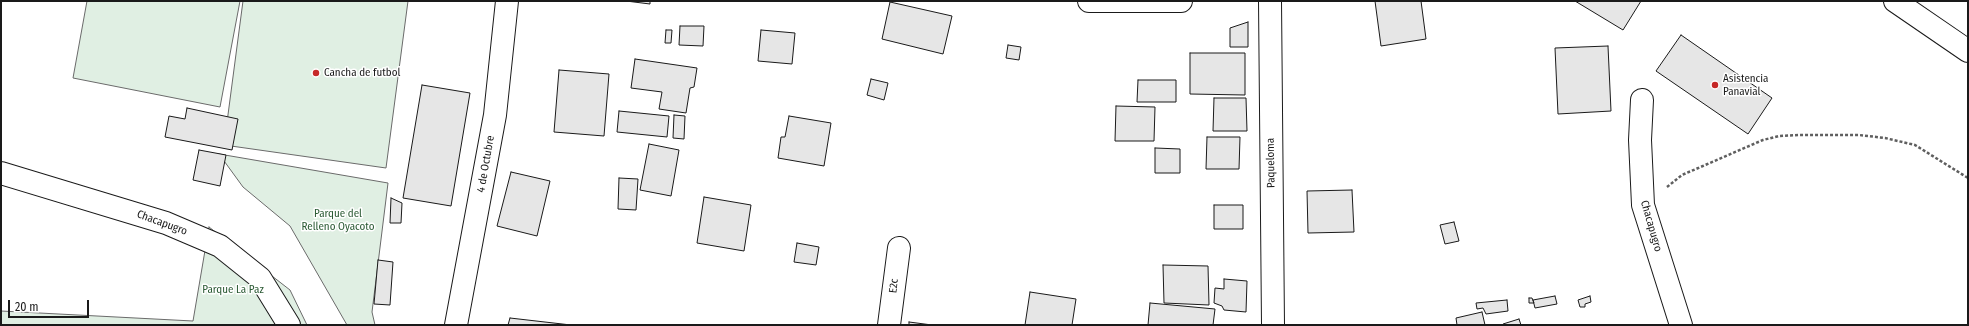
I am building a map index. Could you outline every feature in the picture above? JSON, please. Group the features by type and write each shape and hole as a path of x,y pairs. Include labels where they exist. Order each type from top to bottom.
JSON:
{"main road":[{"name":"4 de Octubre","path":"456,325 495,115 507,1"},
{"path":"1089,1 1181,1"},
{"name":"Paqueloma","path":"1270,1 1273,325"},
{"path":"1895,1 1968,51"},
{"name":"Chacapugro","path":"1642,100 1640,140 1643,205 1682,325"},
{"name":"Chacapugro","path":"1,172 166,223 220,246 260,278 289,325"},
{"name":"E2c","path":"889,325 899,248"}],"path":[{"path":"1643,205 1682,175 1763,140 1779,136 1859,135 1885,138 1915,145 1968,178"}],"green space":[{"path":"87,1 240,1 220,107 73,78"},
{"name":"Cancha de futbol","path":"243,1 408,1 386,168 224,145"},
{"name":"Parque del Relleno Oyacoto","path":"219,154 388,183 372,312 375,325 347,325 290,226 243,187"},
{"name":"Parque La Paz","path":"209,227 290,290 307,325 1,325 1,311 193,321"}],"building":[{"path":"626,1 650,1 650,4"},
{"path":"1375,1 1421,1 1426,39 1381,46"},
{"path":"1575,1 1641,1 1623,30"},
{"path":"890,2 952,16 943,54 882,39"},
{"path":"1248,22 1248,47 1230,47 1230,28"},
{"path":"680,26 704,26 703,46 679,45"},
{"path":"666,30 672,30 671,43 665,43"},
{"path":"761,30 795,33 792,64 758,61"},
{"name":"Asistencia Panavial","path":"1681,35 1772,98 1748,134 1656,71"},
{"path":"1008,45 1021,47 1019,60 1006,58"},
{"path":"1608,46 1611,111 1558,114 1555,48"},
{"path":"1190,53 1245,53 1245,95 1190,94"},
{"path":"635,59 697,68 694,87 690,88 686,113 659,109 662,92 631,88"},
{"path":"559,70 609,74 604,136 554,132"},
{"path":"871,79 888,83 884,100 867,95"},
{"path":"1138,80 1176,80 1176,102 1137,102"},
{"path":"422,85 470,93 451,206 403,198"},
{"path":"1214,98 1246,98 1247,131 1213,131"},
{"path":"1116,106 1155,107 1154,141 1115,141"},
{"path":"187,108 238,119 232,150 165,137 169,116 185,119"},
{"path":"619,111 669,116 667,137 617,132"},
{"path":"674,115 685,116 684,139 673,138"},
{"path":"789,116 831,123 824,166 778,158 781,137 785,137"},
{"path":"1207,137 1240,137 1239,169 1206,169"},
{"path":"649,144 679,150 671,196 640,190"},
{"path":"1155,148 1180,149 1180,173 1155,173"},
{"path":"199,150 226,155 220,186 193,180"},
{"path":"511,172 550,181 537,236 497,226"},
{"path":"619,178 638,179 636,210 618,209"},
{"path":"1352,190 1354,232 1308,233 1307,191"},
{"path":"704,197 751,205 744,251 697,243"},
{"path":"391,198 402,203 401,223 390,223"},
{"path":"1214,205 1243,205 1243,229 1214,229"},
{"path":"1454,222 1459,241 1445,244 1440,225"},
{"path":"797,243 819,247 816,265 794,262"},
{"path":"378,260 393,262 390,305 374,304"},
{"path":"1163,265 1208,266 1209,305 1164,303"},
{"path":"1224,279 1247,281 1246,312 1224,310 1222,306 1214,303 1215,288 1224,289"},
{"path":"1030,292 1076,299 1072,325 1025,325"},
{"path":"1555,296 1557,304 1535,308 1533,300"},
{"path":"1590,296 1591,302 1585,304 1585,307 1580,307 1578,300"},
{"path":"1529,298 1532,298 1534,303 1529,303"},
{"path":"1507,300 1508,311 1486,314 1483,308 1477,309 1476,303"},
{"path":"1150,303 1215,309 1213,325 1148,325"},
{"path":"1482,312 1485,325 1457,325 1456,318"},
{"path":"510,318 571,325 508,325"},
{"path":"1519,319 1521,325 1503,324"},
{"path":"909,322 932,325 909,325"}],"place":[{"name":"Cancha de futbol","path":"316,73"},
{"name":"Asistencia Panavial","path":"1715,85"}]}
